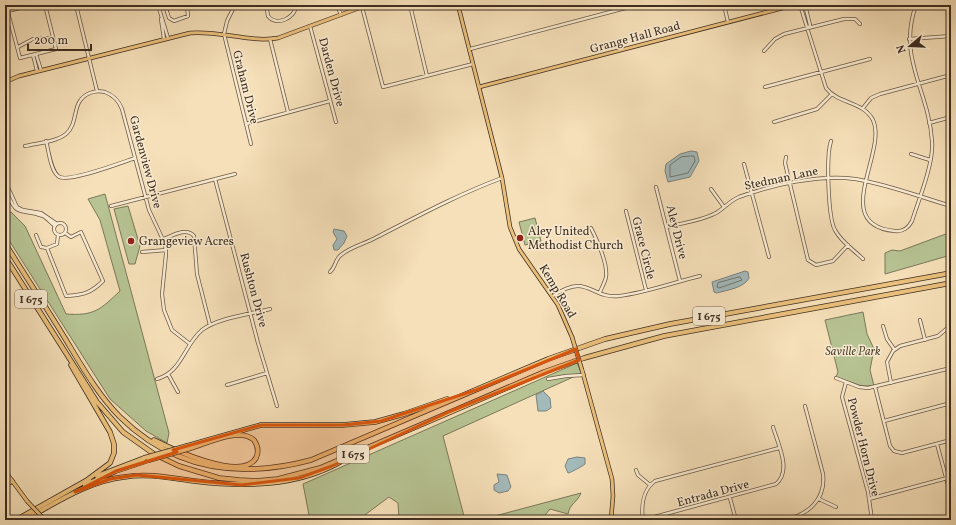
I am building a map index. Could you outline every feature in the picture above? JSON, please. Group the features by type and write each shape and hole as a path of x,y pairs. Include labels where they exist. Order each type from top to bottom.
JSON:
{"highway":[{"name":"I 675","path":"5,243 87,374 119,416 152,442 195,462 226,469 246,471 269,470 297,464 332,452 548,359 605,339 635,332 951,273"},
{"name":"I 675","path":"5,257 97,402 123,432 154,454 179,466 219,478 256,481 278,479 320,468 544,372 620,347 664,336 951,283"},
{"path":"58,340 114,442 114,453 111,461 87,480"},
{"path":"16,520 87,480 118,466 189,447 261,425 343,425 375,422 476,390"},
{"path":"119,416 151,439 174,451 200,460 244,466 254,461 258,451 253,439 241,435 189,447"},
{"path":"75,492 110,479 137,475 242,485 277,482 326,468 358,452"},
{"path":"27,519 109,474 146,459"},
{"path":"5,485 12,481"}],"main road":[{"path":"5,82 39,71 89,58 196,33 224,34 270,39 367,5"},
{"name":"Kemp Road","path":"458,5 474,63 502,178 509,222 514,239 553,296 565,317 584,375 612,484 611,520"},
{"name":"Grange Hall Road","path":"479,87 794,5"},
{"path":"5,471 27,501 45,520"},
{"path":"5,482 12,481"}],"street":[{"path":"6,5 20,58 56,49 45,5"},
{"path":"8,11 32,5"},
{"path":"25,146 61,137 69,131 74,124 75,110 79,101 87,95 97,91 76,5"},
{"path":"158,5 166,39"},
{"path":"165,5 168,18 174,21 188,16 187,5"},
{"path":"226,5 233,9"},
{"path":"224,34 227,22 235,5"},
{"path":"270,5 267,10 268,16 272,21 278,21 293,16 296,11 296,5"},
{"path":"337,5 341,15"},
{"path":"410,5 427,76"},
{"path":"470,49 636,5"},
{"path":"724,5 728,22"},
{"path":"800,5 824,85 832,94 863,108 872,119 876,131 862,200 865,212 875,224 897,231 907,227 912,221 930,160 932,143 929,123 909,40 910,24 916,6 920,5"},
{"path":"805,5 810,25 808,28"},
{"path":"362,7 382,84 386,87 474,63"},
{"path":"764,51 778,37 808,28 844,19 855,19 860,24"},
{"name":"Darden Drive","path":"310,26 336,122"},
{"name":"Graham Drive","path":"224,34 251,144"},
{"path":"909,40 951,36"},
{"path":"18,47 33,39 53,38"},
{"path":"270,39 288,112"},
{"path":"35,54 39,71"},
{"path":"765,86 870,59"},
{"path":"863,108 869,100 877,94 951,75"},
{"name":"Gardenview Drive","path":"97,91 109,94 120,104 145,197 151,215 164,238 166,250 162,285 164,310 172,330 190,344"},
{"path":"774,122 817,109 825,104 832,94"},
{"path":"246,124 330,101"},
{"path":"929,123 951,117"},
{"path":"46,141 54,170 58,176 62,178 76,176 135,158"},
{"path":"831,141 829,146 829,178 832,222 837,234 863,259"},
{"path":"911,154 930,160"},
{"path":"786,157 790,184 806,256 809,261 816,265 831,262 848,245"},
{"path":"744,164 769,257"},
{"path":"111,206 235,174"},
{"path":"330,272 336,266 339,257 352,248 374,239 452,199 502,178"},
{"name":"Stedman Lane","path":"667,227 709,216 737,198 790,184 829,178 866,181 951,206"},
{"name":"Rushton Drive","path":"215,179 250,314 277,406"},
{"path":"5,181 17,207 23,210 41,213 56,225"},
{"name":"Aley Drive","path":"656,187 680,281"},
{"path":"5,188 11,204 17,210 24,213 44,216 56,225"},
{"path":"711,189 724,207"},
{"name":"Grace Circle","path":"626,211 646,290"},
{"path":"56,225 61,223 64,225 66,230 65,233"},
{"path":"36,235 41,247 47,248 57,244 58,235 54,232 56,225"},
{"path":"591,228 598,241 606,271 605,279 600,292"},
{"path":"47,248 66,296 84,295 94,290 103,281 81,232 71,237 65,233 58,235"},
{"path":"164,238 186,232 194,236 197,274 210,325"},
{"path":"142,252 166,250"},
{"path":"553,296 567,288 578,285 590,287 600,292 618,296 700,276"},
{"path":"157,378 168,374 175,368 198,334 210,325 270,309"},
{"path":"920,320 925,340"},
{"path":"891,383 887,362 889,355 894,349 941,335 951,325"},
{"path":"884,326 887,339 894,349"},
{"path":"836,378 862,388 875,387 951,368"},
{"path":"227,385 267,373"},
{"path":"168,374 178,392"},
{"path":"548,379 584,375"},
{"name":"Powder Horn Drive","path":"846,382 842,397 869,499 872,518"},
{"path":"875,387 891,448 895,452 901,453 951,440"},
{"path":"884,421 951,403"},
{"path":"786,520 805,513 819,498 823,477 805,406"},
{"path":"643,520 644,498 650,486 661,478 779,448 774,427"},
{"path":"937,444 951,496"},
{"name":"Entrada Drive","path":"643,520 773,486 782,476 784,467 779,448"},
{"path":"636,470 650,486"},
{"path":"869,499 951,477"},
{"path":"730,498 736,520"},
{"path":"819,498 836,507"}],"highlighted area":[{"path":"576,349 579,360 451,411 332,466 299,478 241,485 137,475 110,479 75,492 116,471 177,452 173,450 261,425 343,425 381,421 476,390"}],"green space":[{"path":"105,194 169,433 167,443 146,431 110,399 5,234 5,214 11,212 25,226 66,314 90,313 102,307 120,291 100,220 88,199"},
{"name":"Grangeview Acres","path":"128,206 140,246 135,264 129,264 114,209"},
{"path":"535,218 541,241 525,245 519,222"},
{"path":"951,232 951,255 885,274 885,253 892,250 900,251"},
{"name":"Saville Park","path":"863,312 867,334 874,349 870,370 874,386 862,386 836,377 838,372 825,320"},
{"path":"577,363 582,373 443,436 465,520 399,520 398,503 389,497 358,520 310,520 303,484"},
{"path":"581,493 578,499 570,507 568,514 550,509 541,520 480,520"}],"water":[{"path":"691,151 697,152 699,161 690,177 668,182 665,171 666,164 680,154"},
{"path":"334,229 344,231 347,236 344,243 338,250 334,250 333,245 337,239 333,232"},
{"path":"745,271 748,272 749,278 743,284 730,290 717,293 714,292 712,282"},
{"path":"543,391 550,398 551,408 546,411 538,411 536,395"},
{"path":"577,457 585,458 585,464 568,473 565,466 568,459"},
{"path":"497,474 507,475 511,487 508,491 499,493 494,490 494,485 499,482"}],"place":[{"name":"Aley United Methodist Church","path":"520,238"},
{"name":"Grangeview Acres","path":"131,241"}]}
